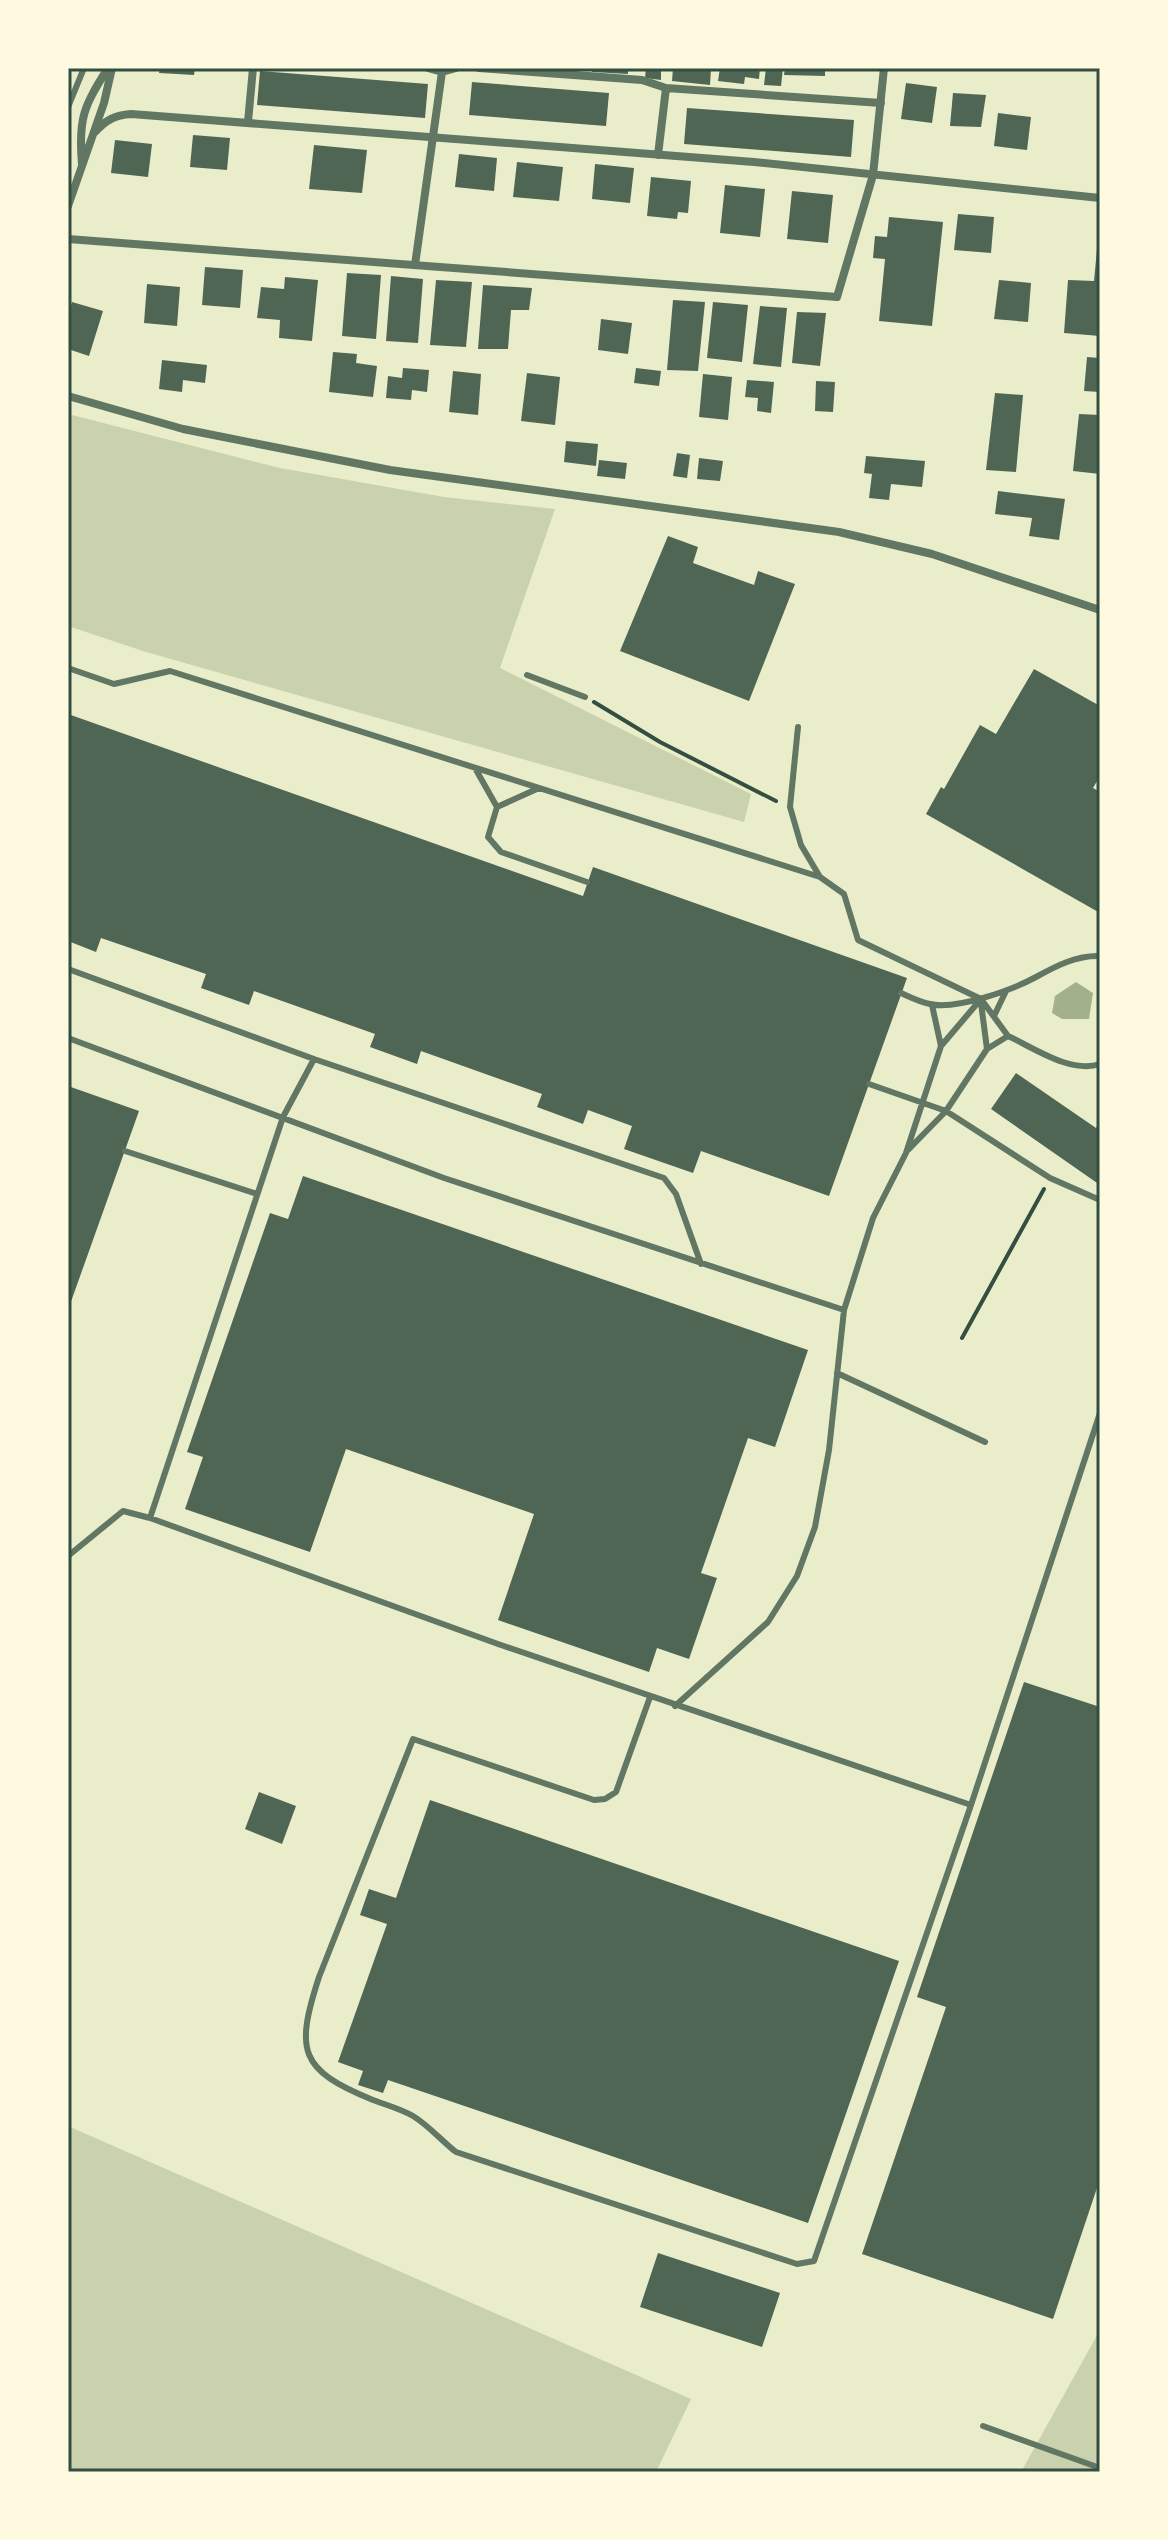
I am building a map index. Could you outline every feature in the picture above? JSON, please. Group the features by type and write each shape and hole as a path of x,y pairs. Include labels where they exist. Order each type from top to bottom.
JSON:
{"street":[{"path":"68,206 95,132 110,68"},
{"path":"82,167 80,124 89,98 110,68"},
{"path":"248,122 253,68"},
{"path":"428,68 442,72 456,68"},
{"path":"479,68 642,80 666,88 881,103"},
{"path":"68,239 837,297 873,175 884,68"},
{"path":"415,265 442,72"},
{"path":"658,155 666,88"},
{"path":"95,132 105,121 131,114 658,155 1100,198"},
{"path":"68,396 183,429 390,470 829,530 932,554 1100,610"}],"lane":[{"path":"68,107 84,68"},
{"path":"68,668 114,684 170,671 820,877 844,894 858,940 981,999 1008,1036 1070,1064 1090,1068 1100,1064"},
{"path":"527,675 585,697"},
{"path":"798,727 790,807 801,845 820,877"},
{"path":"475,767 497,807 488,837 501,852 587,882"},
{"path":"497,807 539,788"},
{"path":"901,993 932,1005 981,999 1006,991 1058,965 1088,956 1100,956"},
{"path":"68,969 314,1059 664,1178 676,1194 701,1264"},
{"path":"994,1016 1006,991"},
{"path":"675,1706 768,1622 797,1576 815,1527 829,1450 844,1310 873,1218 906,1153 941,1046 981,999"},
{"path":"981,999 987,1049"},
{"path":"932,1005 941,1046"},
{"path":"906,1153 946,1111 987,1049 1008,1036"},
{"path":"68,1038 444,1178 844,1310"},
{"path":"150,1518 283,1117 314,1059"},
{"path":"869,1084 946,1111 1031,1167 1100,1200"},
{"path":"125,1151 257,1194"},
{"path":"837,1373 985,1442"},
{"path":"650,1697 616,1792 605,1799 594,1800 413,1739 349,1897 307,2014 305,2048 319,2072 340,2087 414,2116 456,2152 797,2264 814,2261 971,1805 1100,1413"},
{"path":"68,1556 123,1511 150,1518 675,1706 971,1805"},
{"path":"983,2426 1100,2468"}],"path":[{"path":"585,697 660,742 790,807"},
{"path":"962,1338 1045,1188"}],"shaded area":[{"path":"68,414 280,468 444,497 555,509 500,668 751,794 744,822 146,652 68,626"},
{"path":"1076,982 1093,993 1089,1019 1062,1019 1052,1013 1055,996"},
{"path":"68,2126 691,2399 656,2472 68,2472"},
{"path":"1100,2330 1100,2472 1021,2472"}],"building":[{"path":"160,68 195,68 194,75 159,73"},
{"path":"592,68 628,68 628,74 592,72"},
{"path":"646,68 661,68 661,80 645,78"},
{"path":"673,68 711,68 710,85 672,81"},
{"path":"720,68 760,68 759,79 745,77 744,84 718,81"},
{"path":"766,68 783,68 781,86 764,85"},
{"path":"785,68 825,68 825,76 784,75"},
{"path":"260,71 428,84 425,118 257,105"},
{"path":"472,82 609,93 606,126 469,115"},
{"path":"906,83 937,87 932,123 901,119"},
{"path":"953,93 986,95 981,127 950,126"},
{"path":"687,108 854,120 851,157 684,144"},
{"path":"998,113 1031,117 1027,150 994,146"},
{"path":"193,135 230,138 227,170 190,167"},
{"path":"115,140 152,144 148,177 111,173"},
{"path":"314,145 367,150 362,193 309,189"},
{"path":"459,154 497,158 494,191 455,187"},
{"path":"517,162 563,167 559,201 513,197"},
{"path":"595,164 634,168 630,203 592,199"},
{"path":"651,177 691,181 688,213 678,212 677,219 647,216"},
{"path":"725,185 765,189 760,237 720,233"},
{"path":"792,191 833,195 828,243 787,239"},
{"path":"958,214 994,217 991,253 954,250"},
{"path":"889,217 943,222 932,326 879,321 885,259 873,258 875,236 887,237"},
{"path":"1098,239 1100,336 1064,333 1068,280 1094,281"},
{"path":"205,267 243,270 240,308 202,305"},
{"path":"347,273 381,275 376,339 342,336"},
{"path":"391,276 423,279 418,343 386,341"},
{"path":"285,277 318,280 312,341 279,338 280,320 257,318 261,287 284,289"},
{"path":"436,280 472,282 466,347 430,345"},
{"path":"999,280 1031,283 1028,322 994,319"},
{"path":"147,284 180,287 177,326 144,323"},
{"path":"483,285 532,288 529,310 511,310 508,349 478,349"},
{"path":"673,300 705,302 698,371 667,370"},
{"path":"72,302 103,311 89,356 68,349 68,316"},
{"path":"713,302 748,305 742,362 707,358"},
{"path":"760,306 787,308 781,367 753,364"},
{"path":"797,312 826,313 820,366 792,363"},
{"path":"601,319 632,323 628,354 598,350"},
{"path":"333,352 357,354 356,363 377,366 373,397 329,392"},
{"path":"1087,357 1100,358 1100,392 1084,391"},
{"path":"162,360 207,365 205,383 183,380 182,392 159,389"},
{"path":"403,368 429,370 427,392 412,390 411,400 386,398 388,376 402,378"},
{"path":"636,368 661,371 659,386 634,383"},
{"path":"453,371 481,374 478,415 449,412"},
{"path":"527,373 560,377 555,425 521,421"},
{"path":"703,374 732,377 728,420 699,417"},
{"path":"747,380 774,382 771,413 757,411 758,398 745,397"},
{"path":"816,381 835,382 833,412 815,411"},
{"path":"995,393 1023,395 1016,472 986,470"},
{"path":"1079,414 1100,415 1100,474 1073,471"},
{"path":"566,441 598,444 596,466 564,462"},
{"path":"677,453 690,455 687,478 673,476"},
{"path":"866,456 925,461 922,487 891,484 889,500 869,498 872,474 864,473"},
{"path":"699,458 723,461 720,481 697,479"},
{"path":"599,460 627,463 625,479 597,476"},
{"path":"998,491 1065,499 1059,540 1029,536 1032,518 995,514"},
{"path":"668,536 698,547 693,563 754,585 758,571 795,584 749,701 620,651"},
{"path":"1034,669 1100,706 1100,776 1093,788 1100,792 1100,913 926,814 941,787 944,789 980,725 996,734"},
{"path":"68,714 583,896 593,867 907,978 829,1196 701,1151 693,1173 624,1149 632,1126 588,1110 583,1124 537,1107 542,1094 421,1051 417,1064 370,1047 375,1034 254,991 249,1005 201,988 206,974 101,938 96,952 68,941"},
{"path":"1016,1073 1096,1128 1100,1122 1100,1185 991,1109"},
{"path":"68,1086 139,1111 68,1310"},
{"path":"303,1176 808,1350 775,1447 748,1438 701,1573 717,1578 689,1659 657,1648 649,1672 498,1620 534,1514 346,1449 310,1552 185,1509 203,1457 187,1452 270,1213 288,1219"},
{"path":"1024,1682 1100,1707 1100,2179 1053,2319 862,2254 946,2007 917,1997"},
{"path":"259,1792 296,1806 282,1844 245,1829"},
{"path":"430,1800 899,1961 808,2223 388,2080 383,2093 358,2085 363,2071 338,2062 387,1924 360,1915 369,1889 396,1898"},
{"path":"658,2253 780,2293 762,2347 640,2307"}]}
